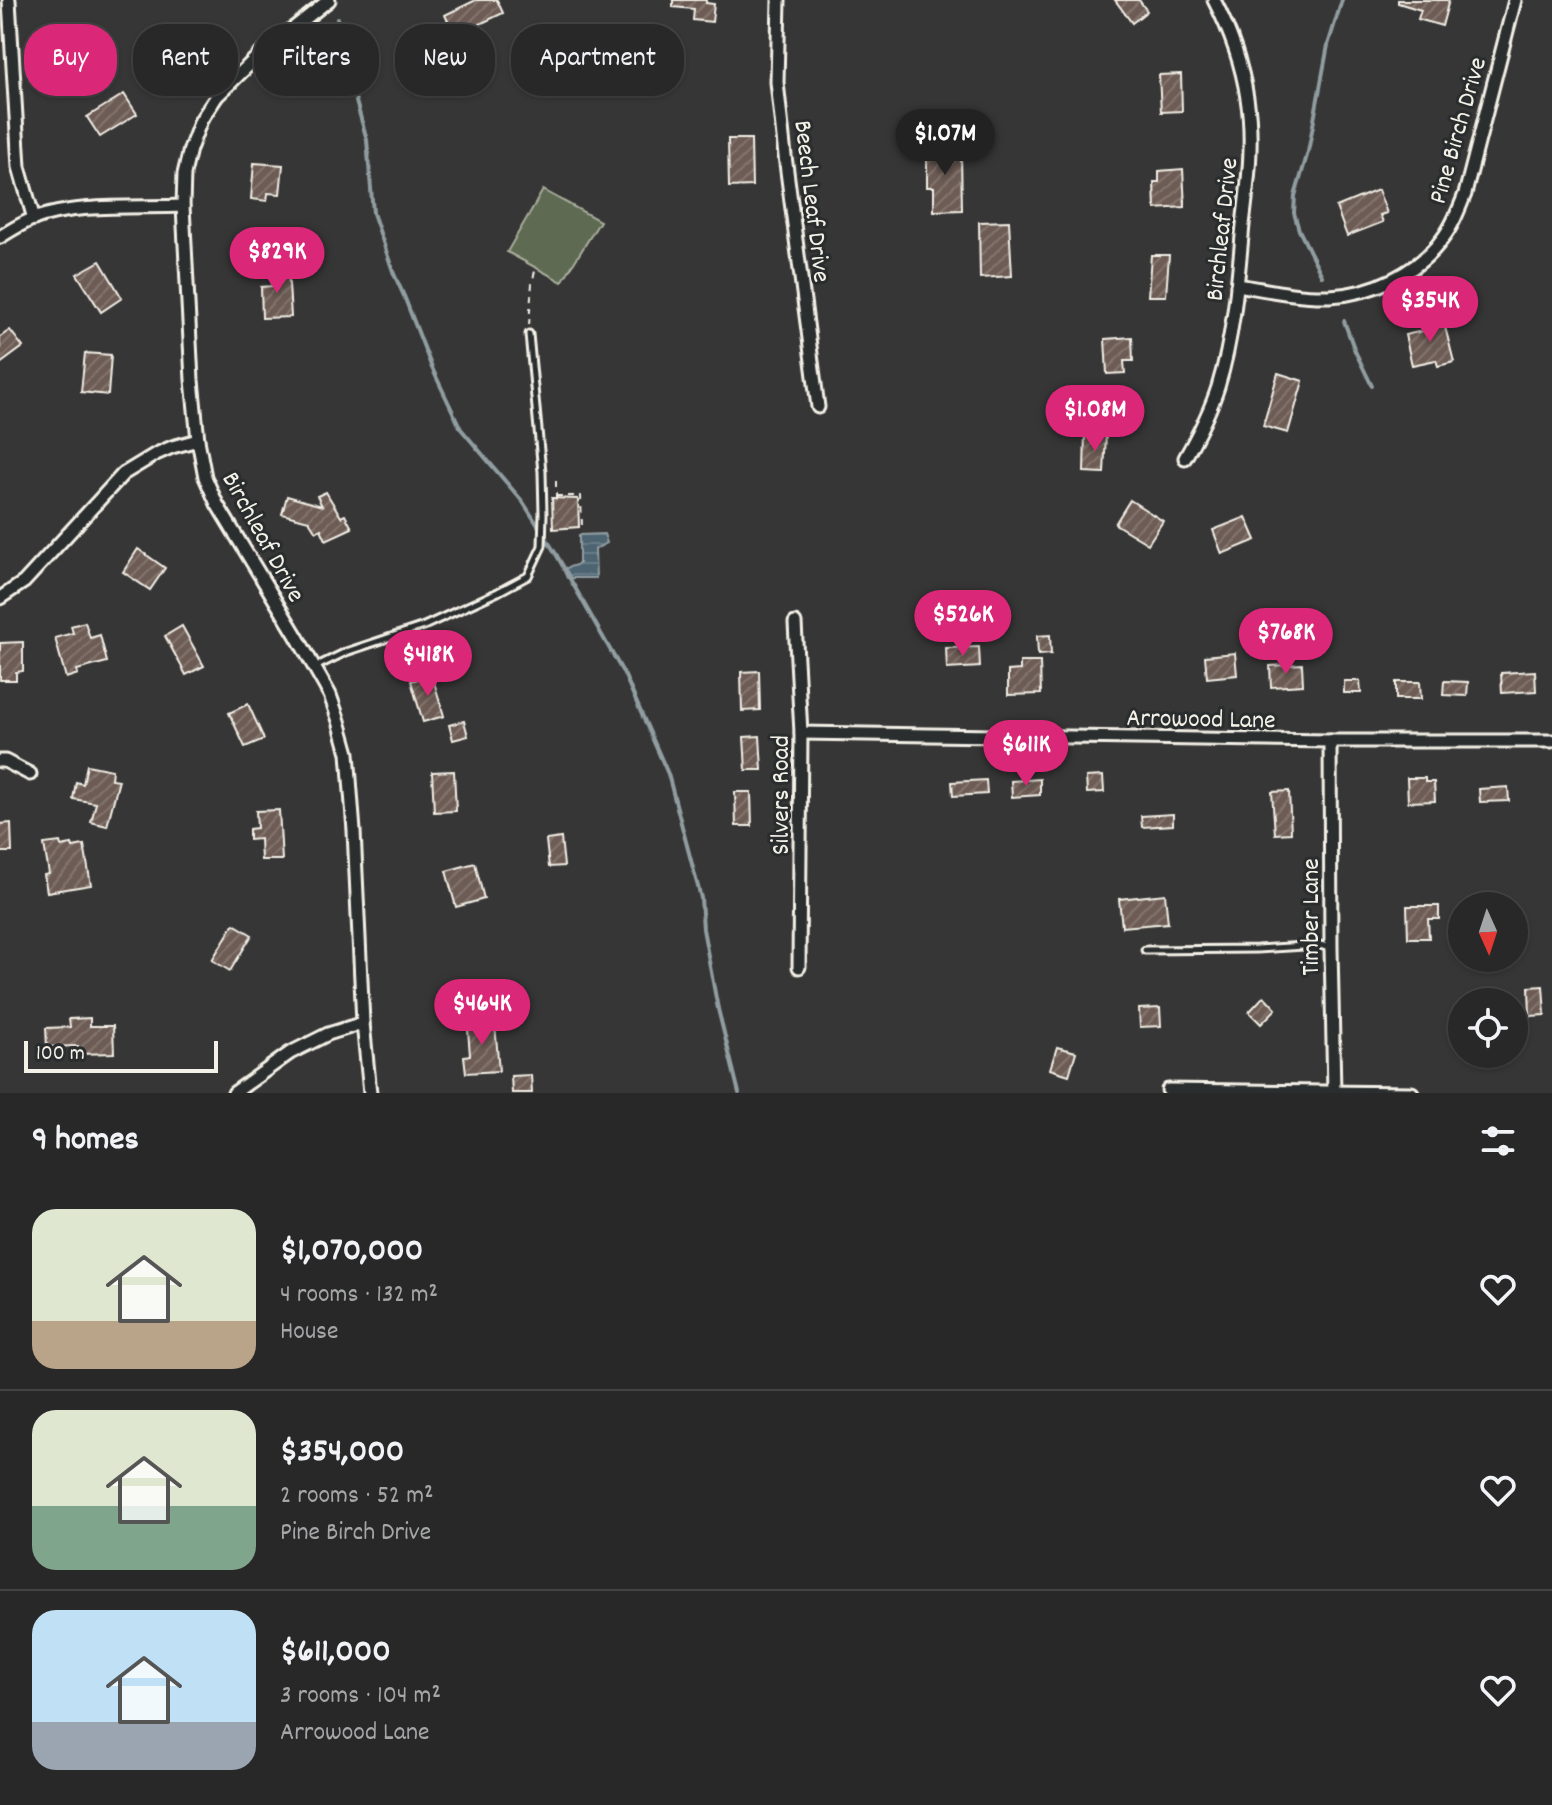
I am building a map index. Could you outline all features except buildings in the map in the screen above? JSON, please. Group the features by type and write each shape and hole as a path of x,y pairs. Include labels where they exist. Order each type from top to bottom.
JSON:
{"street":[{"path":"9,0 19,167 34,219"},
{"name":"Birchleaf Drive","path":"329,0 257,57 217,96 201,120 190,149 184,174 183,206 192,380 205,477 217,504 330,695 348,753 363,1023 370,1093"},
{"name":"Beech Leaf Drive","path":"779,0 777,82 818,407"},
{"name":"Birchleaf Drive","path":"1185,458 1217,388 1229,342 1249,170 1247,96 1227,26 1214,0"},
{"name":"Pine Birch Drive","path":"1237,285 1309,295 1345,295 1396,278 1435,247 1455,217 1465,194 1515,0"},
{"path":"0,237 34,219 82,210 183,206"},
{"path":"0,598 30,576 123,474 156,454 198,440"},
{"name":"Silvers Road","path":"795,623 801,733 799,967"},
{"name":"Arrowood Lane","path":"801,733 1552,741"},
{"name":"Timber Lane","path":"1330,741 1334,1092"},
{"path":"0,761 30,774"},
{"path":"234,1093 290,1053 328,1034 363,1023"},
{"path":"1168,1090 1412,1093"}],"lane":[{"path":"314,667 346,652 438,620 528,576 542,546 543,514 529,334"},
{"path":"1145,950 1320,945 1331,948"}],"path":[{"path":"529,334 536,267"},
{"path":"556,481 556,497 581,496 582,527"}],"green space":[{"path":"543,190 600,221 562,282 507,252"}],"water":[{"path":"604,534 607,543 595,549 596,578 567,578 563,569 579,564 579,535"}],"waterway":[{"path":"1322,276 1299,230 1294,213 1295,196 1308,152 1328,45 1342,0"},
{"path":"337,18 345,63 367,140 373,213 432,368 461,429 523,502 556,554 625,676 668,774 701,898 703,929 718,1009 739,1093"},
{"path":"1344,321 1372,386"}]}
